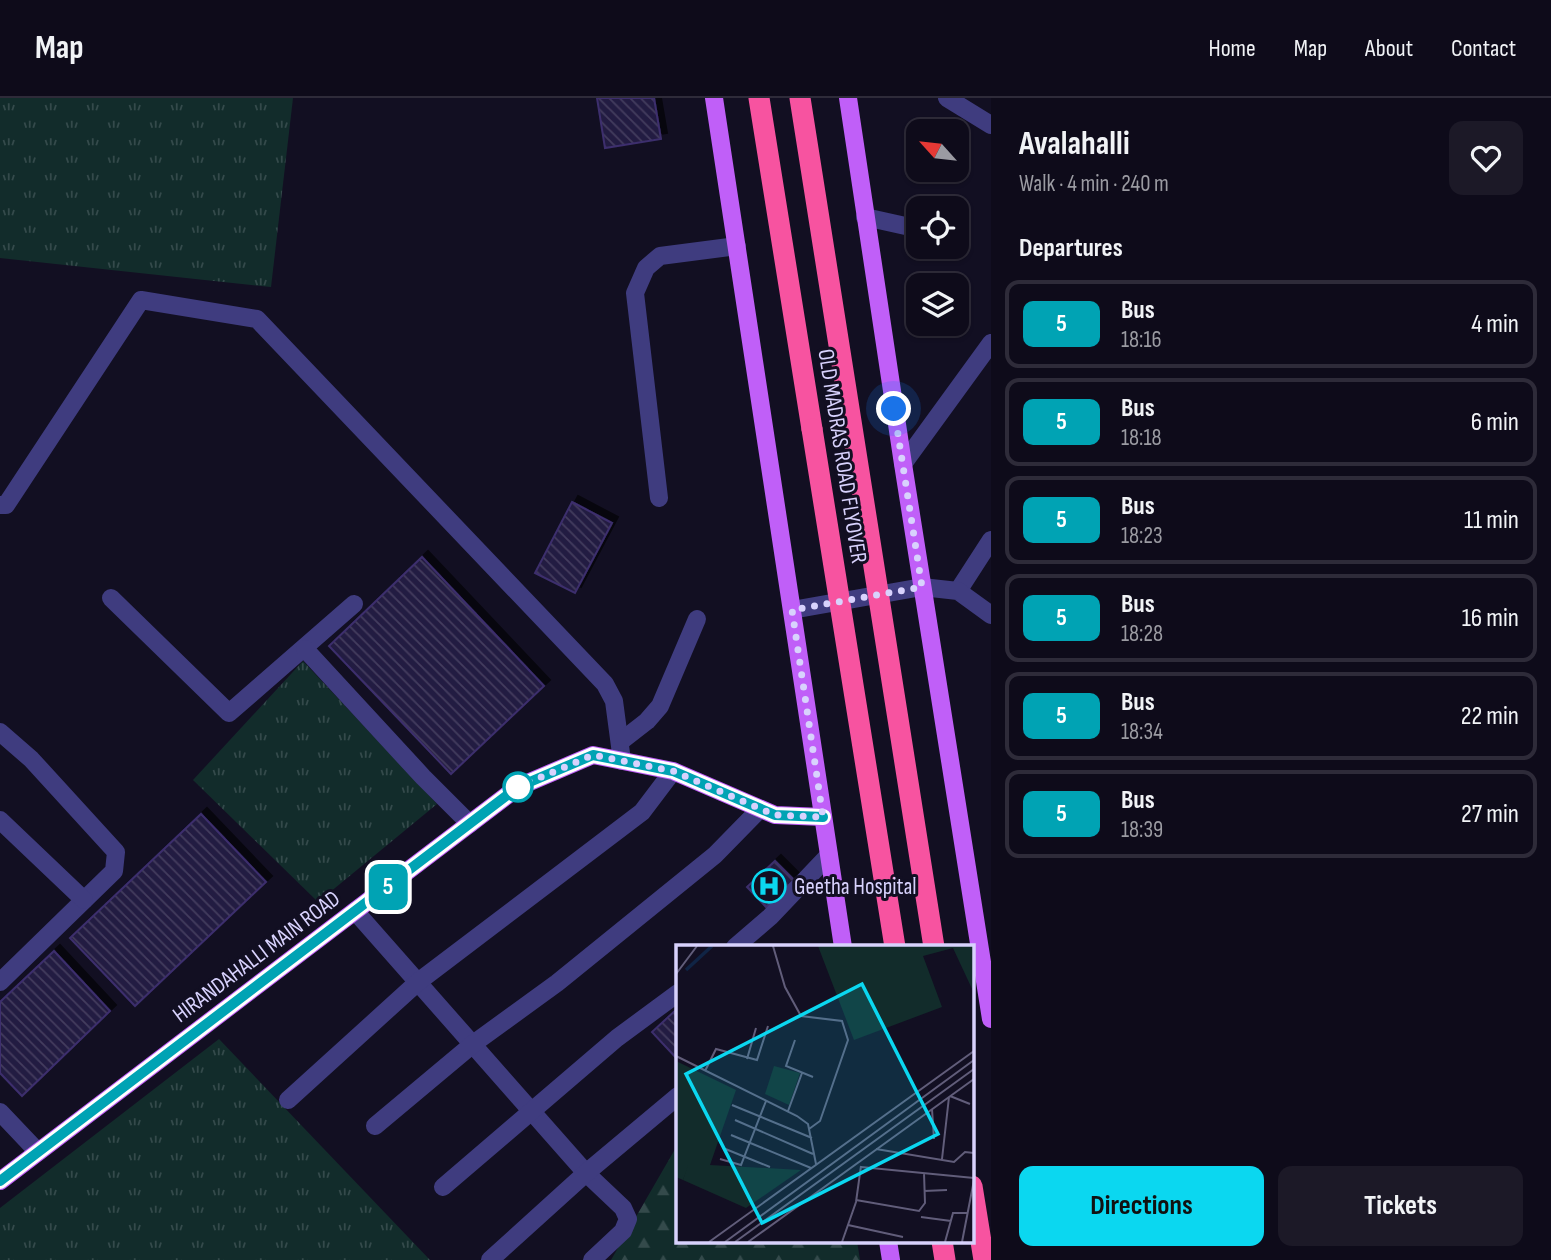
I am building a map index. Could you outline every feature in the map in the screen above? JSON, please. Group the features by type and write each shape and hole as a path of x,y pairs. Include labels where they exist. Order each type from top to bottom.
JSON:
{"highway":[{"name":"OLD MADRAS ROAD FLYOVER","path":"759,98 895,945"},
{"name":"OLD MADRAS ROAD FLYOVER","path":"800,98 933,945"},
{"path":"974,1198 984,1260"},
{"path":"942,1242 945,1260"}],"main road":[{"path":"714,98 843,945"},
{"path":"848,98 902,464 991,1019"},
{"name":"HIRANDAHALLI MAIN ROAD","path":"0,1181 518,787 593,755 673,771 775,815 823,817"},
{"path":"888,1242 891,1260"}],"street":[{"path":"947,98 991,125"},
{"path":"865,217 906,226"},
{"path":"659,498 635,293 646,268 660,256 737,246"},
{"path":"0,505 6,505 141,300 257,319 605,684 614,701 622,761"},
{"path":"902,464 991,343"},
{"path":"958,591 991,540"},
{"path":"792,610 922,587 958,591 991,615"},
{"path":"111,598 229,713 354,604"},
{"path":"620,742 647,721 660,706 697,619"},
{"path":"305,649 470,824"},
{"path":"0,732 31,759 116,852 114,871 0,982"},
{"path":"288,1100 418,982 642,812 673,771"},
{"path":"375,1126 473,1044 557,983 686,879 715,855 760,809"},
{"path":"0,820 84,900"},
{"path":"737,945 770,917 829,855"},
{"path":"355,911 586,1173 623,1208 628,1219 624,1231 592,1260"},
{"path":"443,1188 617,1038 676,994"},
{"path":"490,1260 586,1173 676,1098"},
{"path":"0,1112 38,1152"}],"green space":[{"path":"0,98 293,98 271,287 0,258"},
{"path":"303,661 437,804 318,902 193,780"},
{"path":"219,1039 430,1260 0,1260 0,1208"},
{"path":"676,1147 676,1242 857,1242 860,1260 611,1260"}],"building":[{"path":"597,98 654,98 661,139 605,148"},
{"path":"572,502 612,523 575,593 535,573"},
{"path":"422,557 544,686 451,774 329,646"},
{"path":"201,814 266,882 135,1006 70,938"},
{"path":"775,861 794,880 766,907 747,887"},
{"path":"54,951 110,1011 22,1096 0,1073 0,1002"},
{"path":"676,1010 676,1058 652,1032"}],"bus line":[{"name":"5","path":"0,1181 518,787 593,755 673,771 775,815 823,817"}],"place":[{"name":"Geetha Hospital","path":"769,886"}],"route":[{"path":"518,787 593,755 673,771 775,815 823,817 792,610 922,587 894,409"}]}
